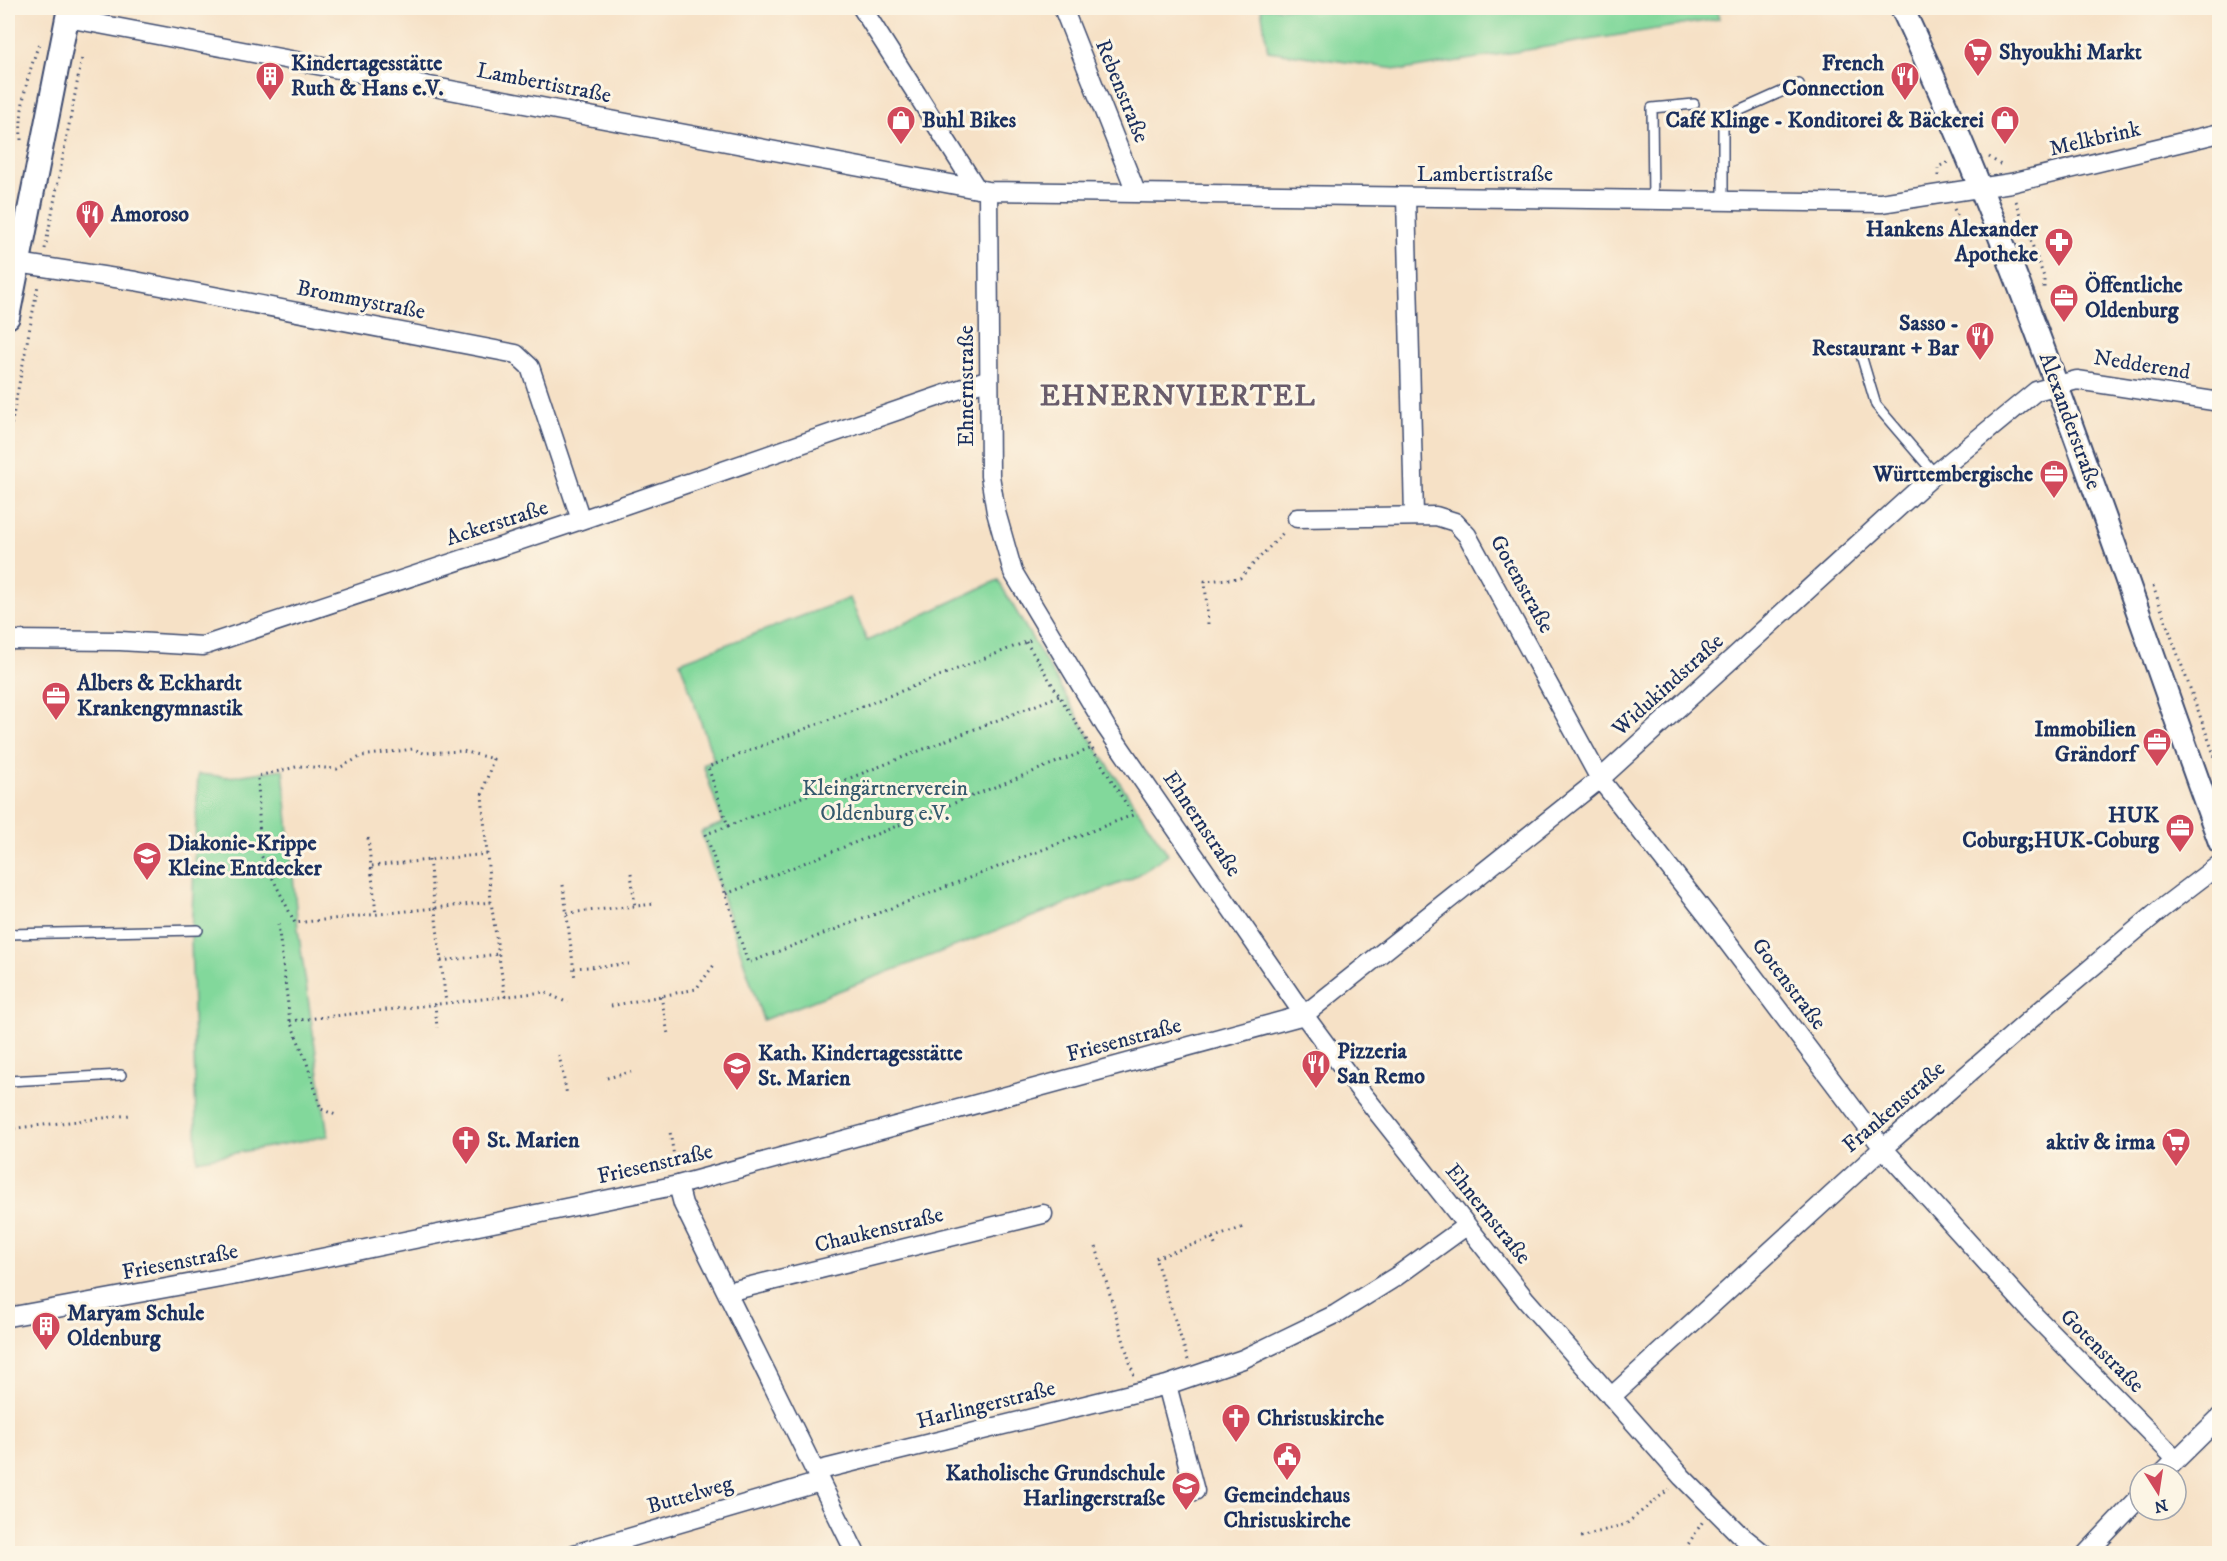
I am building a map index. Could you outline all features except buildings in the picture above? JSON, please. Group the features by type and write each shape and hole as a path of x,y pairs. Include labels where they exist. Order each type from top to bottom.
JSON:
{"street":[{"path":"862,8 983,190"},
{"name":"Rebenstraße","path":"1063,8 1136,192"},
{"name":"Alexanderstraße","path":"1902,8 1980,189 2058,384 2220,842"},
{"path":"8,317 68,13"},
{"name":"Lambertistraße","path":"68,13 983,190 1871,203 1980,189"},
{"name":"Melkbrink","path":"1980,189 2220,133"},
{"name":"Ehnernstraße","path":"983,190 990,476 996,512 1013,572 1106,728 1304,1015 1466,1226 1611,1396 1711,1507 1764,1554"},
{"path":"1406,197 1414,515"},
{"name":"Brommystraße","path":"18,263 135,281 516,354 530,367 581,520"},
{"name":"Ackerstraße","path":"8,640 120,641 203,646 581,520 989,379"},
{"name":"Nedderend","path":"2058,384 2077,380 2100,381 2220,402"},
{"name":"Widukindstraße","path":"1304,1015 1600,779 1935,474 2036,391 2058,384"},
{"name":"Gotenstraße","path":"1297,518 1414,515 1436,516 1455,522 1467,535 1600,779 1718,928 1883,1148 2035,1316 2176,1460"},
{"name":"Frankenstraße","path":"1611,1396 1883,1148 2092,967 2220,864"},
{"name":"Friesenstraße","path":"8,1317 248,1273 678,1185 1304,1015"},
{"path":"678,1185 683,1204 856,1554"},
{"name":"Chaukenstraße","path":"727,1292 1043,1214"},
{"name":"Harlingerstraße","path":"818,1476 1167,1385 1243,1359 1336,1314 1397,1276 1466,1226"},
{"path":"1167,1385 1195,1491"},
{"path":"2176,1460 2220,1416"},
{"name":"Buttelweg","path":"574,1554 818,1476"},
{"path":"2086,1554 2128,1510"}],"lane":[{"path":"1723,201 1723,118 1798,84"},
{"path":"1653,200 1652,108 1694,104"},
{"path":"1861,355 1876,405 1935,474"},
{"path":"8,934 198,930"},
{"path":"8,1081 121,1075"}],"path":[{"path":"21,142 20,117 27,77 43,33"},
{"path":"8,442 82,57"},
{"path":"1939,178 1937,170 1945,162"},
{"path":"1208,624 1205,581 1240,578 1297,518"},
{"path":"728,826 708,767 1049,633"},
{"path":"1026,642 1059,696 1090,749 1133,815 748,963 706,834 1059,696"},
{"path":"726,894 1090,749"},
{"path":"492,902 296,923 260,853 258,776 300,766 337,768 362,756 413,750 424,753 463,751 493,759 482,795 492,902 505,997"},
{"path":"368,838 376,914"},
{"path":"372,866 487,854"},
{"path":"429,860 446,1003"},
{"path":"631,873 635,906"},
{"path":"563,885 575,979"},
{"path":"567,913 655,904"},
{"path":"278,924 290,1021 306,1060 321,1109 338,1116"},
{"path":"441,961 499,954"},
{"path":"574,968 629,964"},
{"path":"611,1005 696,989 714,965"},
{"path":"290,1021 544,992 568,1003"},
{"path":"661,996 668,1034"},
{"path":"435,1004 437,1028"},
{"path":"559,1055 567,1095"},
{"path":"607,1078 632,1072"},
{"path":"8,1129 130,1115"},
{"path":"626,1173 675,1162 670,1132"},
{"path":"1193,1376 1155,1258 1244,1227"},
{"path":"1212,1238 1215,1247"},
{"path":"1096,1247 1139,1392"},
{"path":"1581,1537 1626,1524 1674,1485"},
{"path":"1682,1554 1711,1507"}],"green space":[{"path":"1261,8 1733,8 1717,11 1719,19 1403,70 1268,51"},
{"name":"Kleingärtnerverein Oldenburg e.V.","path":"998,580 1095,746 1168,854 1131,879 763,1020 701,832 723,823 703,765 714,760 680,662 850,598 867,641"},
{"path":"283,769 298,929 328,1136 197,1160 191,937 198,774 229,777"}],"place":[{"name":"Shyoukhi Markt","path":"1978,78"},
{"name":"Kindertagesstätte Ruth & Hans e.V.","path":"270,102"},
{"name":"French Connection","path":"1905,102"},
{"name":"Buhl Bikes","path":"901,146"},
{"name":"Café Klinge - Konditorei & Bäckerei","path":"2005,146"},
{"name":"Amoroso","path":"90,240"},
{"name":"Hankens Alexander Apotheke","path":"2059,268"},
{"name":"Öffentliche Oldenburg","path":"2064,324"},
{"name":"Sasso - Restaurant + Bar","path":"1980,362"},
{"name":"Württembergische","path":"2054,500"},
{"name":"Albers & Eckhardt Krankengymnastik","path":"56,722"},
{"name":"Immobilien Grändorf","path":"2157,768"},
{"name":"HUK Coburg;HUK-Coburg","path":"2180,854"},
{"name":"Diakonie-Krippe Kleine Entdecker","path":"147,882"},
{"name":"Pizzeria San Remo","path":"1316,1090"},
{"name":"Kath. Kindertagesstätte St. Marien","path":"737,1092"},
{"name":"St. Marien","path":"466,1166"},
{"name":"aktiv & irma","path":"2176,1168"},
{"name":"Maryam Schule Oldenburg","path":"46,1352"},
{"name":"Christuskirche","path":"1236,1444"},
{"name":"Gemeindehaus Christuskirche","path":"1287,1482"},
{"name":"Katholische Grundschule Harlingerstraße","path":"1186,1512"}],"district":[{"name":"EHNERNVIERTEL","path":"1178,396"}]}
